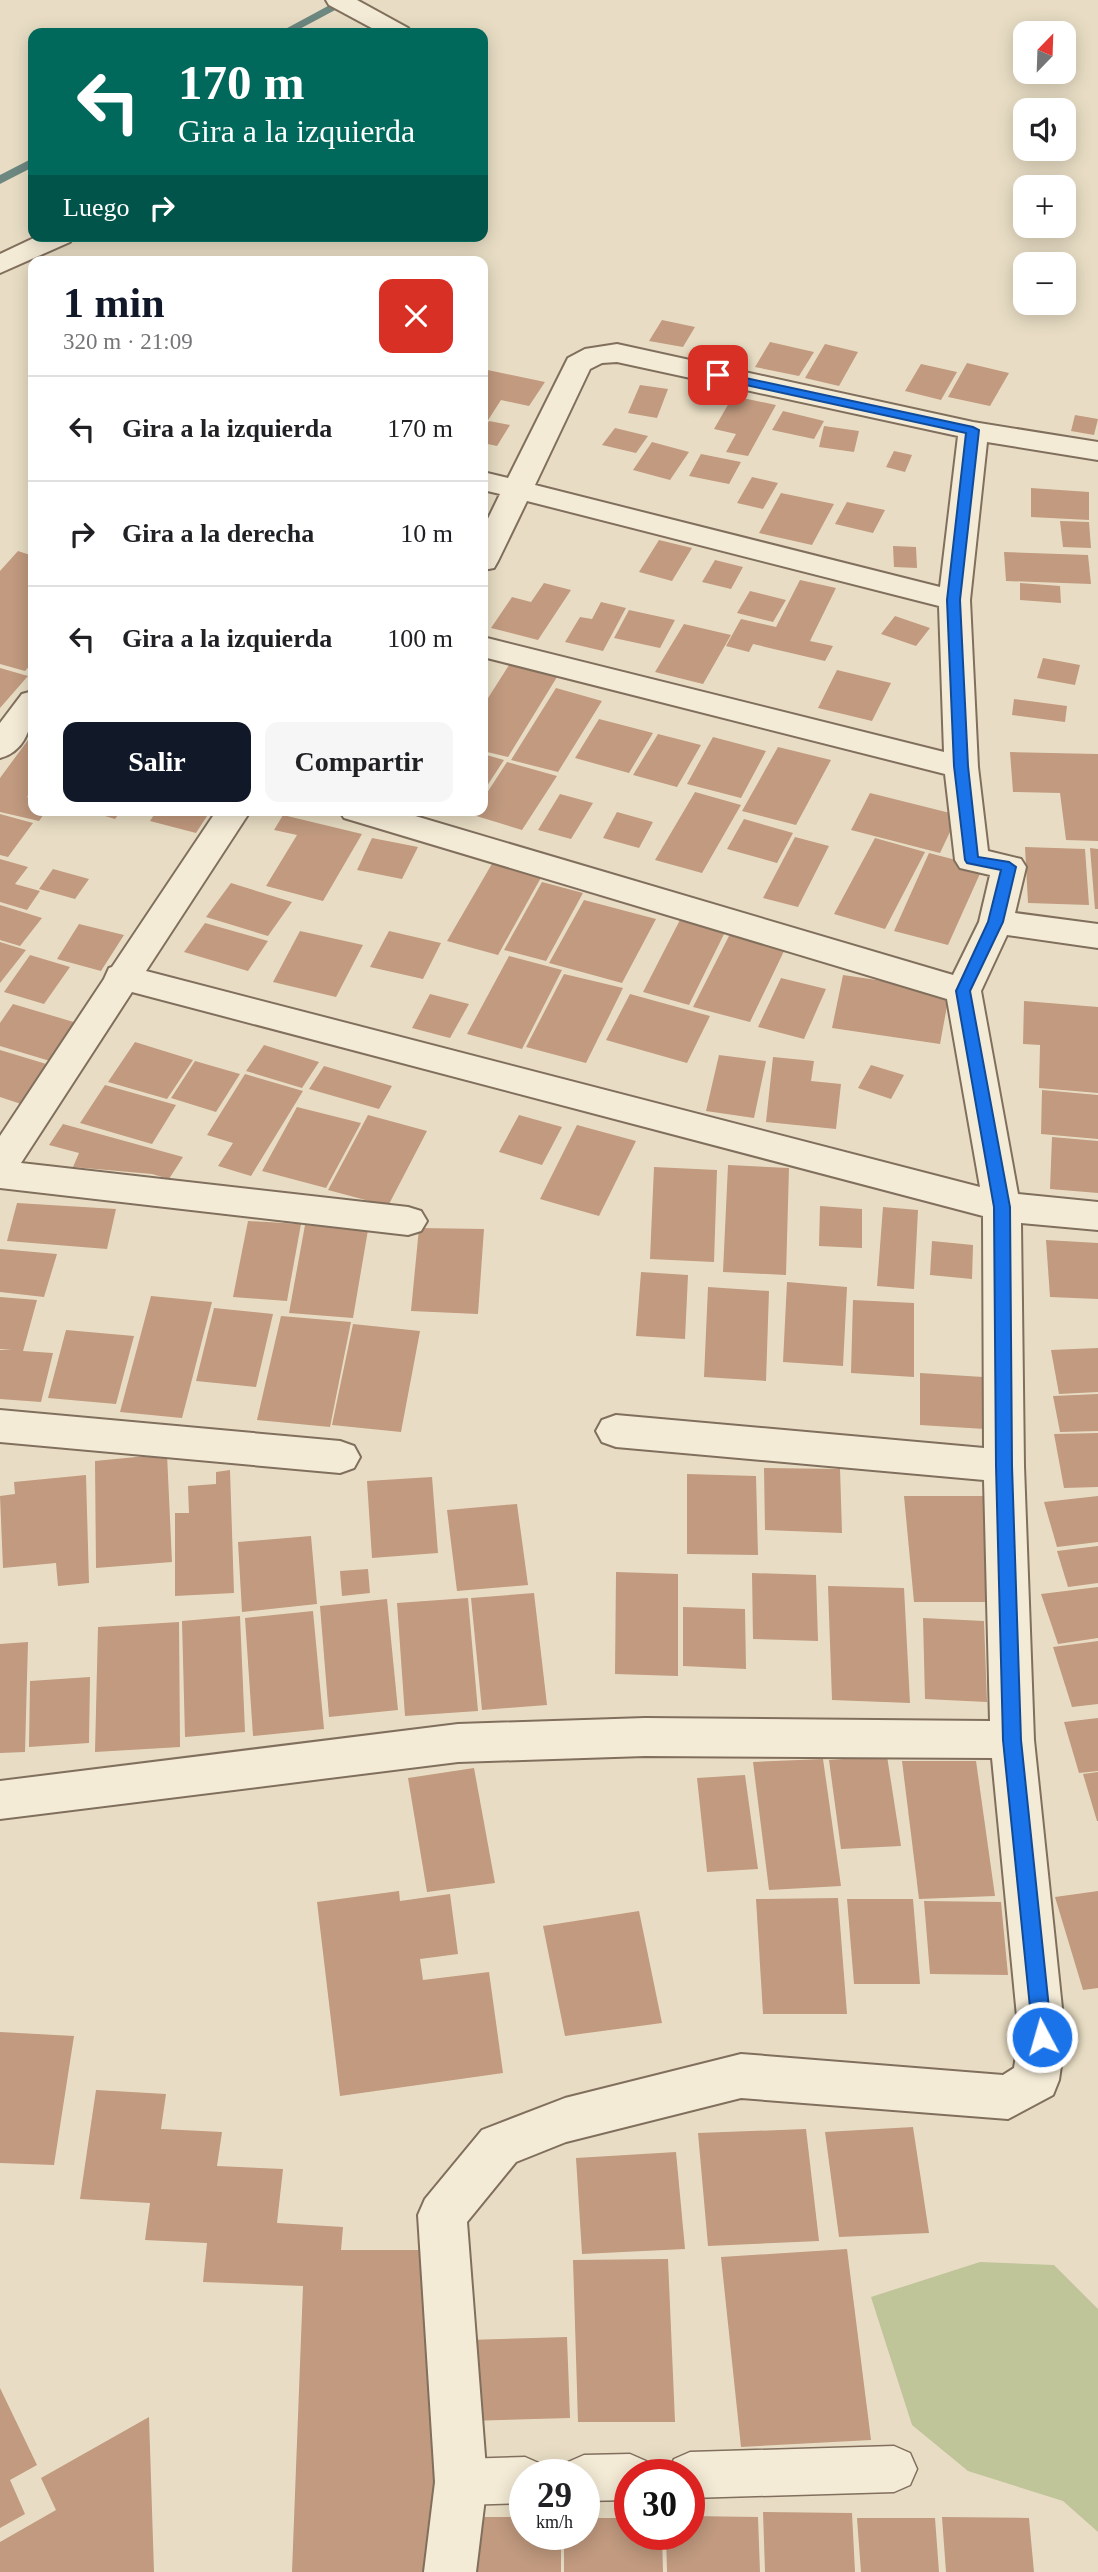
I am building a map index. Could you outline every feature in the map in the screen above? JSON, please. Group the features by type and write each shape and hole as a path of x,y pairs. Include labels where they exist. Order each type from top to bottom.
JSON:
{"street":[{"path":"338,0 390,28"},
{"path":"0,265 48,242"},
{"path":"488,550 514,491 578,364 594,355 617,353 973,430 1098,451"},
{"path":"450,2572 461,2482 442,2215 499,2146 565,2120 741,2076 1008,2097 1036,2080 1042,2037 1012,1740 1004,1466 1002,1207 963,991 996,922 1009,867 972,860 961,766 954,600 973,430"},
{"path":"488,483 954,600"},
{"path":"488,648 961,766"},
{"path":"0,747 28,715"},
{"path":"0,1165 229,816"},
{"path":"376,816 963,991"},
{"path":"996,922 1098,936"},
{"path":"121,977 1002,1207 1098,1216"},
{"path":"0,1174 408,1221"},
{"path":"0,1426 340,1457"},
{"path":"616,1431 1004,1466"},
{"path":"0,1800 458,1743 645,1737 1012,1740"}],"lane":[{"path":"705,2475 894,2469"},
{"path":"461,2482 509,2480"}],"green space":[{"path":"980,2262 1054,2265 1098,2309 1098,2532 1063,2501 968,2471 912,2425 871,2297"}],"building":[{"path":"662,320 695,327 683,347 649,341"},
{"path":"770,342 814,352 799,376 755,367"},
{"path":"825,344 858,352 839,386 805,378"},
{"path":"967,363 1009,373 990,406 948,397"},
{"path":"921,364 957,372 941,400 905,391"},
{"path":"488,370 545,382 529,406 501,400 488,420"},
{"path":"640,385 668,389 657,418 628,413"},
{"path":"733,396 776,405 748,456 726,452 736,434 714,429"},
{"path":"783,411 824,421 814,439 772,430"},
{"path":"1075,415 1098,419 1094,435 1071,431"},
{"path":"488,422 510,425 497,446 488,444"},
{"path":"824,426 859,431 854,452 819,447"},
{"path":"615,428 648,436 636,453 602,445"},
{"path":"652,442 689,452 670,480 633,470"},
{"path":"894,451 912,455 905,472 886,467"},
{"path":"701,454 741,462 729,484 689,476"},
{"path":"752,477 778,483 763,509 737,503"},
{"path":"1031,488 1089,492 1089,520 1031,517"},
{"path":"781,493 834,504 812,545 759,533"},
{"path":"847,502 885,510 873,533 835,524"},
{"path":"1060,521 1089,522 1091,548 1063,547"},
{"path":"659,540 692,548 672,581 639,572"},
{"path":"893,546 916,547 917,568 894,567"},
{"path":"18,551 28,554 28,668 25,671 0,664 0,571"},
{"path":"1004,552 1088,555 1091,584 1006,581"},
{"path":"715,560 743,567 731,589 702,582"},
{"path":"800,580 836,588 810,641 833,646 825,661 753,644 749,652 726,646 741,619 776,627"},
{"path":"544,583 571,590 538,640 491,628 512,597 531,602"},
{"path":"1020,583 1060,586 1061,603 1020,600"},
{"path":"750,591 786,600 773,622 737,613"},
{"path":"601,602 626,608 603,651 565,642 580,617 592,619"},
{"path":"629,610 675,620 660,648 614,638"},
{"path":"895,616 930,628 916,646 881,634"},
{"path":"684,624 731,635 703,684 655,672"},
{"path":"1043,658 1080,665 1075,685 1037,678"},
{"path":"509,665 557,677 508,757 488,752 488,698"},
{"path":"0,668 28,676 0,708"},
{"path":"837,670 891,683 872,721 818,708"},
{"path":"556,688 602,701 558,772 511,760"},
{"path":"1014,699 1067,706 1065,722 1012,715"},
{"path":"599,719 653,733 629,773 575,758"},
{"path":"658,734 701,745 677,787 633,775"},
{"path":"713,737 766,751 741,798 687,784"},
{"path":"28,740 28,816 43,816 39,821 0,812 0,778"},
{"path":"778,747 831,760 796,825 742,811"},
{"path":"1010,752 1098,754 1098,841 1066,840 1060,793 1013,792"},
{"path":"488,755 504,760 488,784"},
{"path":"507,762 557,776 522,830 476,816 488,816 488,791"},
{"path":"695,792 741,805 702,873 655,860"},
{"path":"870,793 958,815 940,853 851,830"},
{"path":"560,794 593,803 571,839 538,830"},
{"path":"617,812 653,822 639,848 603,838"},
{"path":"0,814 33,823 8,857 0,855"},
{"path":"153,816 207,816 196,833 150,821"},
{"path":"282,816 287,816 362,834 323,901 266,886 297,835 274,830"},
{"path":"744,819 793,833 777,863 727,849"},
{"path":"795,837 829,846 798,907 763,898"},
{"path":"372,838 418,847 402,879 357,870"},
{"path":"875,838 925,852 885,929 834,914"},
{"path":"1025,847 1085,849 1089,905 1028,903"},
{"path":"1090,848 1098,849 1098,909 1095,909"},
{"path":"929,853 983,867 948,945 894,931"},
{"path":"0,859 28,867 15,884 40,891 27,910 0,902"},
{"path":"493,862 543,874 498,955 447,941"},
{"path":"53,869 89,879 75,899 39,889"},
{"path":"542,882 583,893 546,961 504,950"},
{"path":"231,883 292,902 268,936 206,917"},
{"path":"584,900 656,919 622,983 549,963"},
{"path":"0,905 42,918 20,946 0,940"},
{"path":"682,916 727,928 689,1005 643,992"},
{"path":"205,923 268,941 248,971 184,952"},
{"path":"79,924 124,935 101,971 57,959"},
{"path":"300,931 363,945 336,997 273,982"},
{"path":"389,931 441,943 423,979 370,967"},
{"path":"731,932 786,947 750,1022 693,1007"},
{"path":"0,942 26,950 0,983"},
{"path":"30,955 70,967 44,1004 4,992"},
{"path":"509,956 562,970 522,1049 467,1034"},
{"path":"564,974 623,988 586,1063 526,1047"},
{"path":"843,975 958,992 955,1007 947,1006 940,1044 832,1028"},
{"path":"781,978 826,989 804,1039 758,1027"},
{"path":"430,994 469,1004 450,1038 412,1028"},
{"path":"630,994 710,1016 687,1063 606,1040"},
{"path":"1024,1001 1098,1007 1098,1093 1039,1088 1040,1045 1023,1044"},
{"path":"13,1004 77,1023 50,1061 0,1046 0,1023"},
{"path":"135,1042 193,1060 167,1099 108,1082"},
{"path":"264,1045 319,1062 302,1088 246,1071"},
{"path":"0,1050 53,1066 24,1105 0,1097"},
{"path":"719,1055 766,1061 754,1118 706,1111"},
{"path":"773,1057 814,1061 811,1081 841,1084 836,1129 766,1122"},
{"path":"195,1061 240,1074 216,1112 171,1098"},
{"path":"871,1065 904,1075 891,1099 858,1088"},
{"path":"324,1066 392,1086 379,1109 309,1089"},
{"path":"245,1074 303,1091 251,1176 218,1166 233,1143 207,1135"},
{"path":"105,1085 176,1105 152,1144 80,1123"},
{"path":"1042,1090 1098,1095 1098,1139 1041,1134"},
{"path":"297,1107 361,1123 326,1188 262,1171"},
{"path":"368,1115 427,1131 388,1206 328,1190"},
{"path":"519,1115 562,1127 542,1165 499,1152"},
{"path":"63,1124 183,1157 169,1179 152,1174 73,1167 79,1153 49,1145"},
{"path":"577,1125 636,1141 599,1216 540,1199"},
{"path":"1052,1137 1098,1141 1098,1193 1050,1189"},
{"path":"728,1165 789,1168 786,1275 723,1272"},
{"path":"654,1167 717,1170 714,1262 650,1259"},
{"path":"17,1203 116,1209 107,1249 7,1241"},
{"path":"820,1206 862,1209 862,1248 819,1246"},
{"path":"883,1207 918,1210 914,1289 877,1286"},
{"path":"248,1221 301,1224 287,1301 233,1297"},
{"path":"305,1225 368,1230 353,1318 289,1313"},
{"path":"419,1228 484,1229 478,1314 411,1311"},
{"path":"1046,1240 1098,1243 1098,1299 1050,1297"},
{"path":"932,1241 973,1245 972,1279 930,1275"},
{"path":"0,1249 57,1254 44,1297 0,1292"},
{"path":"641,1272 688,1275 685,1339 636,1336"},
{"path":"787,1282 847,1287 843,1366 783,1362"},
{"path":"708,1287 769,1291 766,1381 704,1377"},
{"path":"151,1296 212,1302 182,1418 120,1412"},
{"path":"0,1297 37,1300 23,1351 53,1353 41,1402 0,1399 0,1350 12,1350 0,1349"},
{"path":"853,1300 914,1303 914,1377 851,1373"},
{"path":"214,1308 273,1314 256,1387 196,1381"},
{"path":"281,1316 351,1322 330,1427 257,1420"},
{"path":"353,1324 420,1331 401,1432 332,1425"},
{"path":"66,1330 134,1336 116,1404 48,1398"},
{"path":"1098,1348 1098,1392 1059,1394 1051,1350"},
{"path":"920,1373 983,1377 985,1429 920,1425"},
{"path":"1098,1394 1098,1431 1060,1432 1053,1396"},
{"path":"1098,1433 1098,1487 1064,1488 1054,1434"},
{"path":"167,1454 172,1562 96,1568 95,1461"},
{"path":"764,1468 840,1469 842,1533 765,1530"},
{"path":"230,1470 234,1593 175,1596 175,1513 189,1513 188,1486 216,1484 216,1472"},
{"path":"687,1474 756,1476 758,1555 687,1554"},
{"path":"86,1475 89,1583 58,1586 56,1563 3,1568 0,1496 15,1494 14,1482"},
{"path":"432,1477 438,1553 372,1558 367,1481"},
{"path":"904,1496 983,1496 995,1602 914,1602"},
{"path":"1098,1496 1098,1542 1057,1547 1044,1502"},
{"path":"517,1504 528,1585 457,1591 447,1510"},
{"path":"311,1536 317,1604 242,1612 238,1542"},
{"path":"1098,1546 1098,1583 1068,1587 1057,1551"},
{"path":"368,1569 370,1593 342,1596 340,1571"},
{"path":"616,1572 678,1574 678,1676 615,1674"},
{"path":"752,1573 816,1575 818,1641 753,1639"},
{"path":"828,1586 904,1588 910,1703 832,1700"},
{"path":"1098,1587 1098,1638 1058,1644 1041,1594"},
{"path":"534,1593 547,1705 482,1710 471,1598"},
{"path":"468,1598 478,1711 405,1716 397,1603"},
{"path":"387,1599 398,1710 329,1717 320,1606"},
{"path":"683,1607 745,1609 746,1669 683,1666"},
{"path":"313,1611 324,1729 253,1736 245,1618"},
{"path":"240,1616 245,1732 185,1737 182,1621"},
{"path":"923,1618 984,1621 987,1702 925,1699"},
{"path":"179,1622 180,1747 95,1752 98,1627"},
{"path":"1098,1641 1098,1704 1072,1707 1053,1647"},
{"path":"28,1642 25,1752 0,1753 0,1644"},
{"path":"90,1677 89,1743 29,1747 30,1681"},
{"path":"1098,1718 1098,1771 1079,1773 1064,1722"},
{"path":"887,1756 901,1846 841,1849 829,1760"},
{"path":"823,1759 841,1886 769,1890 753,1762"},
{"path":"902,1761 976,1761 995,1896 919,1899"},
{"path":"474,1768 495,1883 427,1892 408,1778"},
{"path":"1098,1772 1098,1821 1097,1821 1083,1774"},
{"path":"745,1775 758,1869 707,1872 697,1778"},
{"path":"399,1891 400,1901 450,1894 458,1954 420,1959 423,1980 489,1972 503,2073 340,2096 317,1902"},
{"path":"1098,1891 1098,1988 1083,1990 1055,1897"},
{"path":"838,1898 847,2014 763,2014 756,1899"},
{"path":"847,1899 913,1899 920,1984 854,1984"},
{"path":"924,1901 1001,1902 1008,1975 930,1974"},
{"path":"639,1911 662,2023 565,2036 543,1926"},
{"path":"0,2032 74,2036 54,2165 0,2163"},
{"path":"96,2090 166,2094 161,2129 222,2132 217,2166 283,2169 277,2223 343,2227 341,2250 438,2250 435,2572 292,2572 303,2286 203,2282 207,2243 145,2240 150,2203 80,2199"},
{"path":"913,2127 929,2233 839,2237 825,2132"},
{"path":"806,2129 819,2241 708,2246 698,2133"},
{"path":"676,2152 685,2249 582,2254 576,2158"},
{"path":"847,2249 871,2440 741,2447 721,2257"},
{"path":"668,2259 675,2422 578,2422 573,2260"},
{"path":"567,2337 570,2418 469,2421 466,2340"},
{"path":"0,2388 37,2465 10,2480 25,2514 0,2528"},
{"path":"149,2417 154,2572 0,2572 0,2542 56,2510 41,2478"},
{"path":"763,2512 852,2513 855,2572 765,2572"},
{"path":"705,2516 758,2517 760,2572 667,2572 666,2550 705,2550"},
{"path":"463,2517 509,2517 509,2550 561,2550 561,2572 462,2572"},
{"path":"942,2517 1029,2518 1034,2572 946,2572"},
{"path":"600,2518 614,2518 614,2550 662,2550 663,2572 564,2572 564,2550 600,2550"},
{"path":"857,2518 935,2518 939,2572 861,2572"}],"waterway":[{"path":"294,28 348,0"},
{"path":"0,180 28,165"}],"route":[{"path":"718,375 973,430 954,600 961,766 972,860 1009,867 996,922 963,991 1002,1207 1004,1466 1012,1740 1042,2037"}]}
